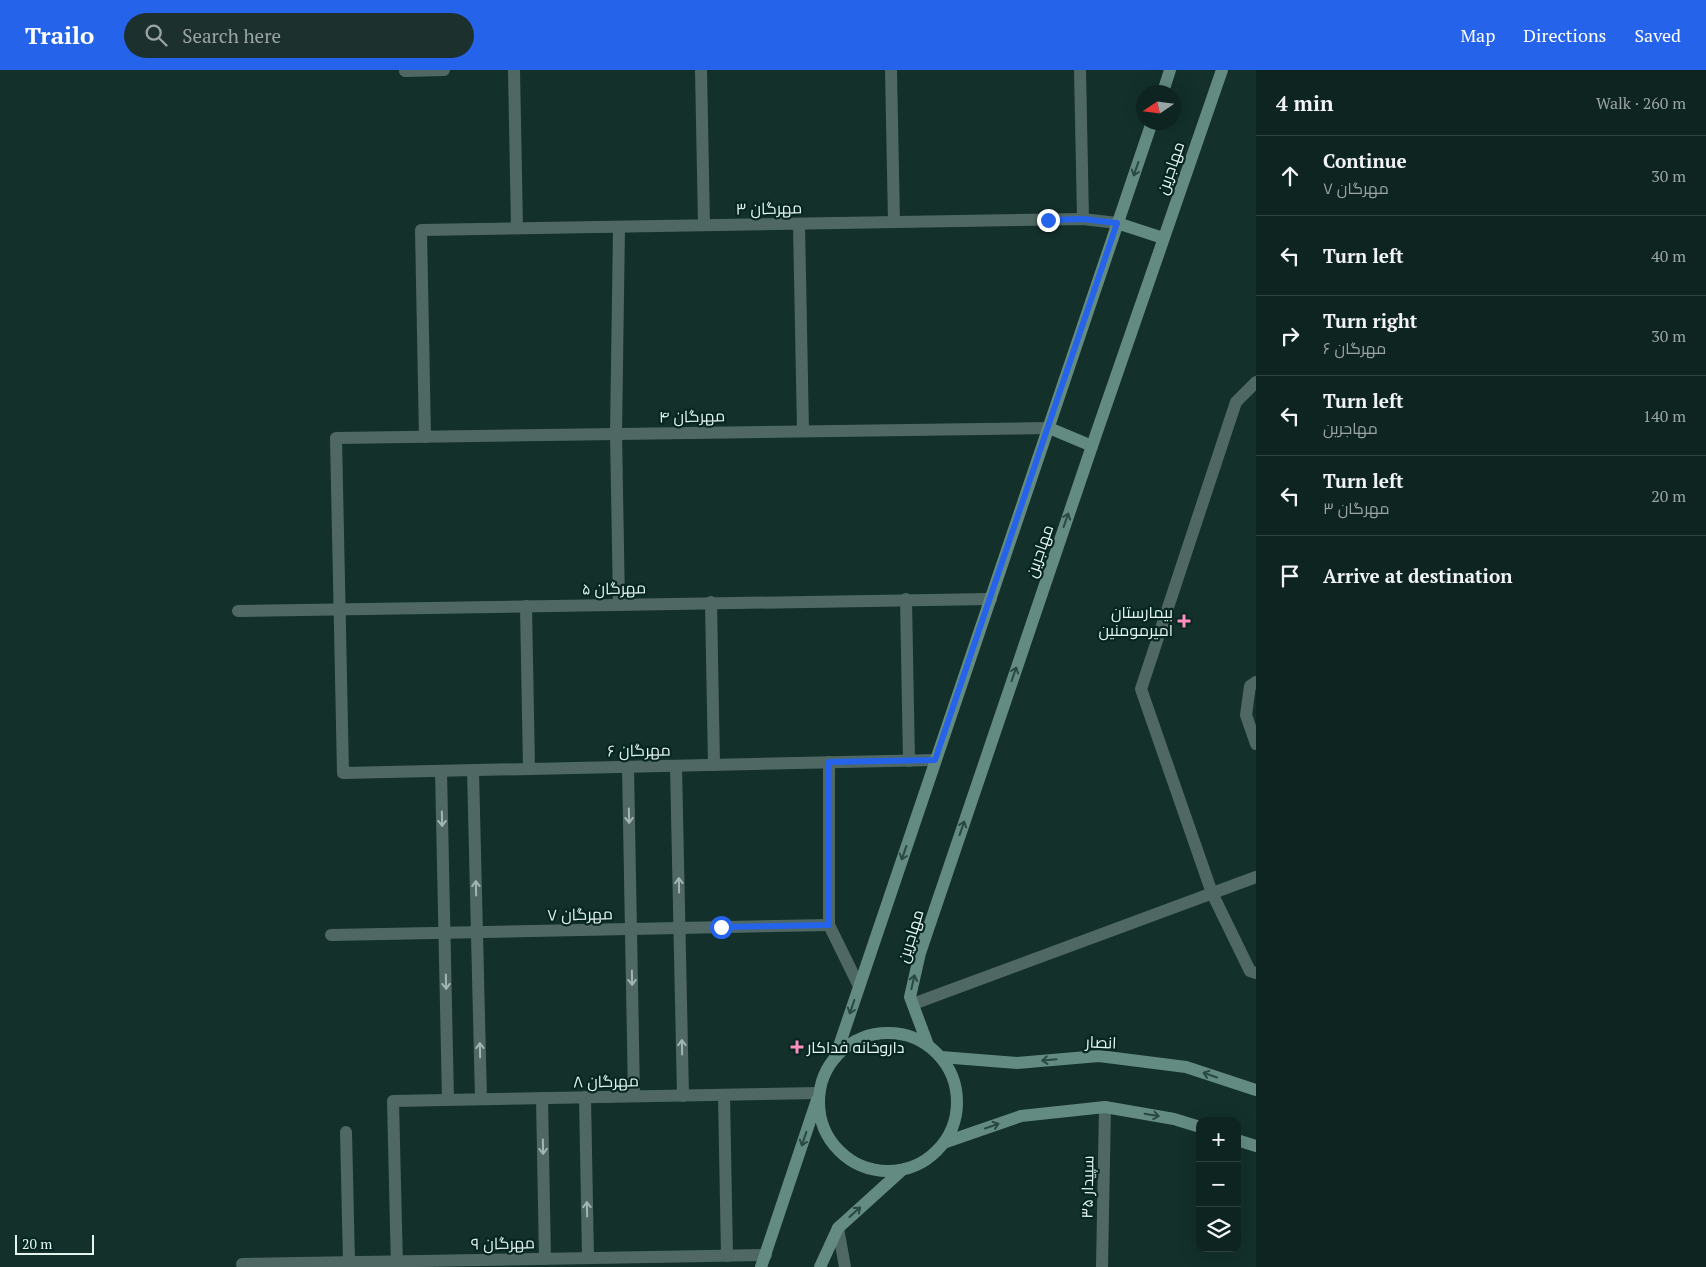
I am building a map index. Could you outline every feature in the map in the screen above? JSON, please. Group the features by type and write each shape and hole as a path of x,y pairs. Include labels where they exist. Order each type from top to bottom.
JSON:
{"main road":[{"path":"1165,85 1170,70"},
{"name":"مهاجرین","path":"928,1045 910,997 920,952 1222,70"},
{"name":"مهاجرین","path":"835,1058 1149,130"},
{"path":"1117,223 1163,238"},
{"path":"1049,428 1092,446"},
{"path":"764,1261 824,1075 835,1058 850,1044 869,1035 890,1032 910,1036 928,1045 941,1057 951,1073 956,1090 958,1108 954,1126 946,1142 934,1155 918,1165 901,1170 882,1171 865,1168 849,1159 835,1147 826,1131 820,1114 819,1093"},
{"name":"انصار","path":"941,1057 1017,1063 1099,1056 1186,1067 1256,1090"},
{"path":"946,1142 1021,1116 1105,1107 1174,1119 1196,1126"},
{"path":"1241,1141 1256,1146"},
{"path":"820,1267 838,1228 901,1170"}],"street":[{"path":"405,71 444,70"},
{"path":"514,70 517,228"},
{"path":"701,70 704,225"},
{"path":"891,70 894,222"},
{"path":"1080,70 1083,219"},
{"name":"مهرگان ۳","path":"425,437 421,230 1083,219 1117,223"},
{"path":"799,224 803,431"},
{"path":"618,604 616,434 619,227"},
{"path":"1256,382 1236,402 1141,689 1212,894 1250,971 1256,973"},
{"name":"مهرگان ۴","path":"339,609 336,438 1049,428"},
{"path":"906,599 909,761"},
{"name":"مهرگان ۵","path":"238,610 991,599"},
{"path":"711,602 714,765"},
{"path":"526,606 529,769"},
{"name":"مهرگان ۶","path":"339,609 343,772 935,760"},
{"path":"1256,682 1250,686 1246,715 1256,744"},
{"path":"829,762 829,925 860,986"},
{"path":"676,766 683,1096"},
{"path":"628,767 634,1096"},
{"path":"441,770 448,1100"},
{"path":"473,770 481,1099"},
{"path":"913,1004 1256,878"},
{"name":"مهرگان ۷","path":"331,935 829,925"},
{"name":"مهرگان ۸","path":"397,1264 393,1101 819,1093"},
{"path":"724,1095 727,1256"},
{"path":"585,1097 588,1258"},
{"path":"542,1098 545,1258"},
{"name":"سپیدار ۳۵","path":"1102,1267 1105,1107"},
{"path":"346,1132 349,1262"},
{"path":"838,1228 845,1267"},
{"name":"مهرگان ۹","path":"242,1264 349,1262 397,1264 545,1258 727,1256 764,1261"}],"place":[{"name":"بیمارستان امیرمومنین","path":"1184,621"},
{"name":"داروخانه فداکار","path":"797,1047"}],"route":[{"path":"721,927 829,925 829,762 935,760 1117,223 1083,219 1048,220"}]}
